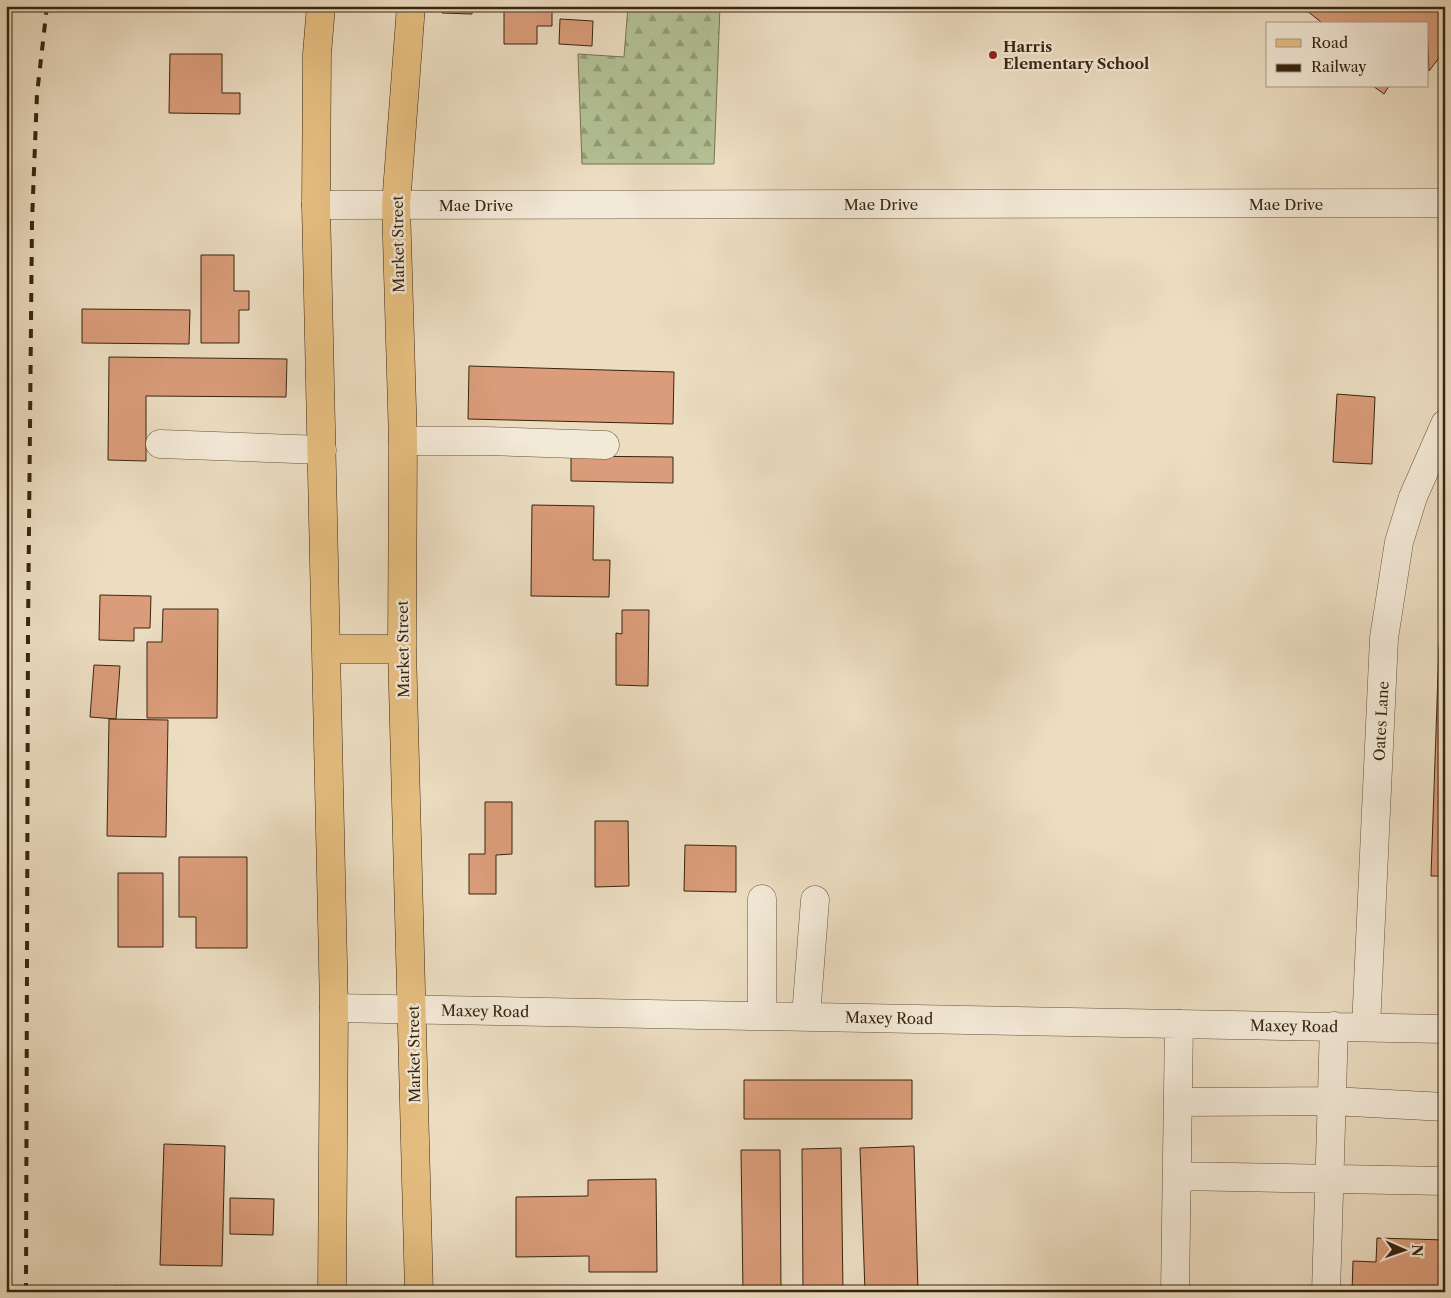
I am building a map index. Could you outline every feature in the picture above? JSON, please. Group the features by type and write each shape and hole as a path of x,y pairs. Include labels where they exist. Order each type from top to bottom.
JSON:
{"main road":[{"path":"321,6 317,54 316,205 334,1008 332,1292"},
{"name":"Market Street","path":"411,6 396,205 403,441 402,649 419,1292"},
{"path":"326,650 402,649"}],"street":[{"name":"Mae Drive","path":"316,205 1445,204"},
{"name":"Oates Lane","path":"1366,1027 1384,638 1399,542 1413,498 1445,424"},
{"path":"403,441 486,441 606,446"},
{"path":"160,444 322,450"},
{"path":"762,899 762,1016"},
{"path":"806,1016 815,900"},
{"name":"Maxey Road","path":"334,1008 1445,1029"},
{"path":"1176,1292 1179,1024"},
{"path":"1326,1292 1334,1026"},
{"path":"1178,1102 1332,1101 1445,1107"},
{"path":"1177,1176 1445,1181"}],"green space":[{"path":"628,6 720,6 714,164 582,164 578,54 624,57"}],"building":[{"path":"442,6 473,6 472,14 442,13"},
{"path":"504,6 552,6 552,26 537,26 537,44 504,44"},
{"path":"1301,6 1445,6 1445,50 1429,71 1428,22 1321,22"},
{"path":"560,19 593,21 592,46 559,44"},
{"path":"170,54 222,54 222,93 240,93 240,114 169,113"},
{"path":"1376,88 1388,88 1384,94"},
{"path":"201,255 234,255 234,291 249,291 249,310 239,310 239,343 201,343"},
{"path":"82,309 190,310 189,344 82,343"},
{"path":"109,357 287,359 286,397 146,396 146,461 108,460"},
{"path":"469,366 674,372 673,424 468,419"},
{"path":"1337,394 1375,397 1372,464 1333,462"},
{"path":"571,456 673,457 673,483 571,481"},
{"path":"532,505 594,506 593,560 610,560 609,597 531,596"},
{"path":"100,595 151,596 150,628 134,628 134,641 99,640"},
{"path":"163,609 218,609 217,718 147,718 147,642 162,642"},
{"path":"622,610 649,610 648,686 616,685 616,633 622,634"},
{"path":"1439,645 1445,645 1445,876 1431,876"},
{"path":"94,665 120,666 116,719 90,717"},
{"path":"109,719 168,720 166,837 107,836"},
{"path":"485,802 512,802 512,854 496,855 496,894 469,894 469,854 485,854"},
{"path":"595,821 628,821 629,886 595,887"},
{"path":"685,845 736,846 736,892 684,891"},
{"path":"179,857 247,857 247,948 196,948 196,917 179,917"},
{"path":"118,873 163,873 163,947 118,947"},
{"path":"744,1080 912,1080 912,1119 744,1119"},
{"path":"164,1144 225,1146 222,1266 160,1265"},
{"path":"914,1146 918,1292 865,1292 860,1148"},
{"path":"841,1148 843,1292 803,1292 802,1149"},
{"path":"741,1150 780,1150 781,1292 743,1292"},
{"path":"656,1179 657,1272 589,1272 589,1256 516,1257 516,1197 588,1196 588,1180"},
{"path":"230,1198 274,1199 273,1235 230,1234"},
{"path":"1377,1238 1445,1240 1445,1292 1352,1292 1353,1261 1376,1262"},
{"path":"114,1286 160,1287 159,1292 114,1292"}],"railway":[{"path":"26,1292 28,631 32,221 37,94 47,6"}],"place":[{"name":"Harris Elementary School","path":"993,55"}]}
